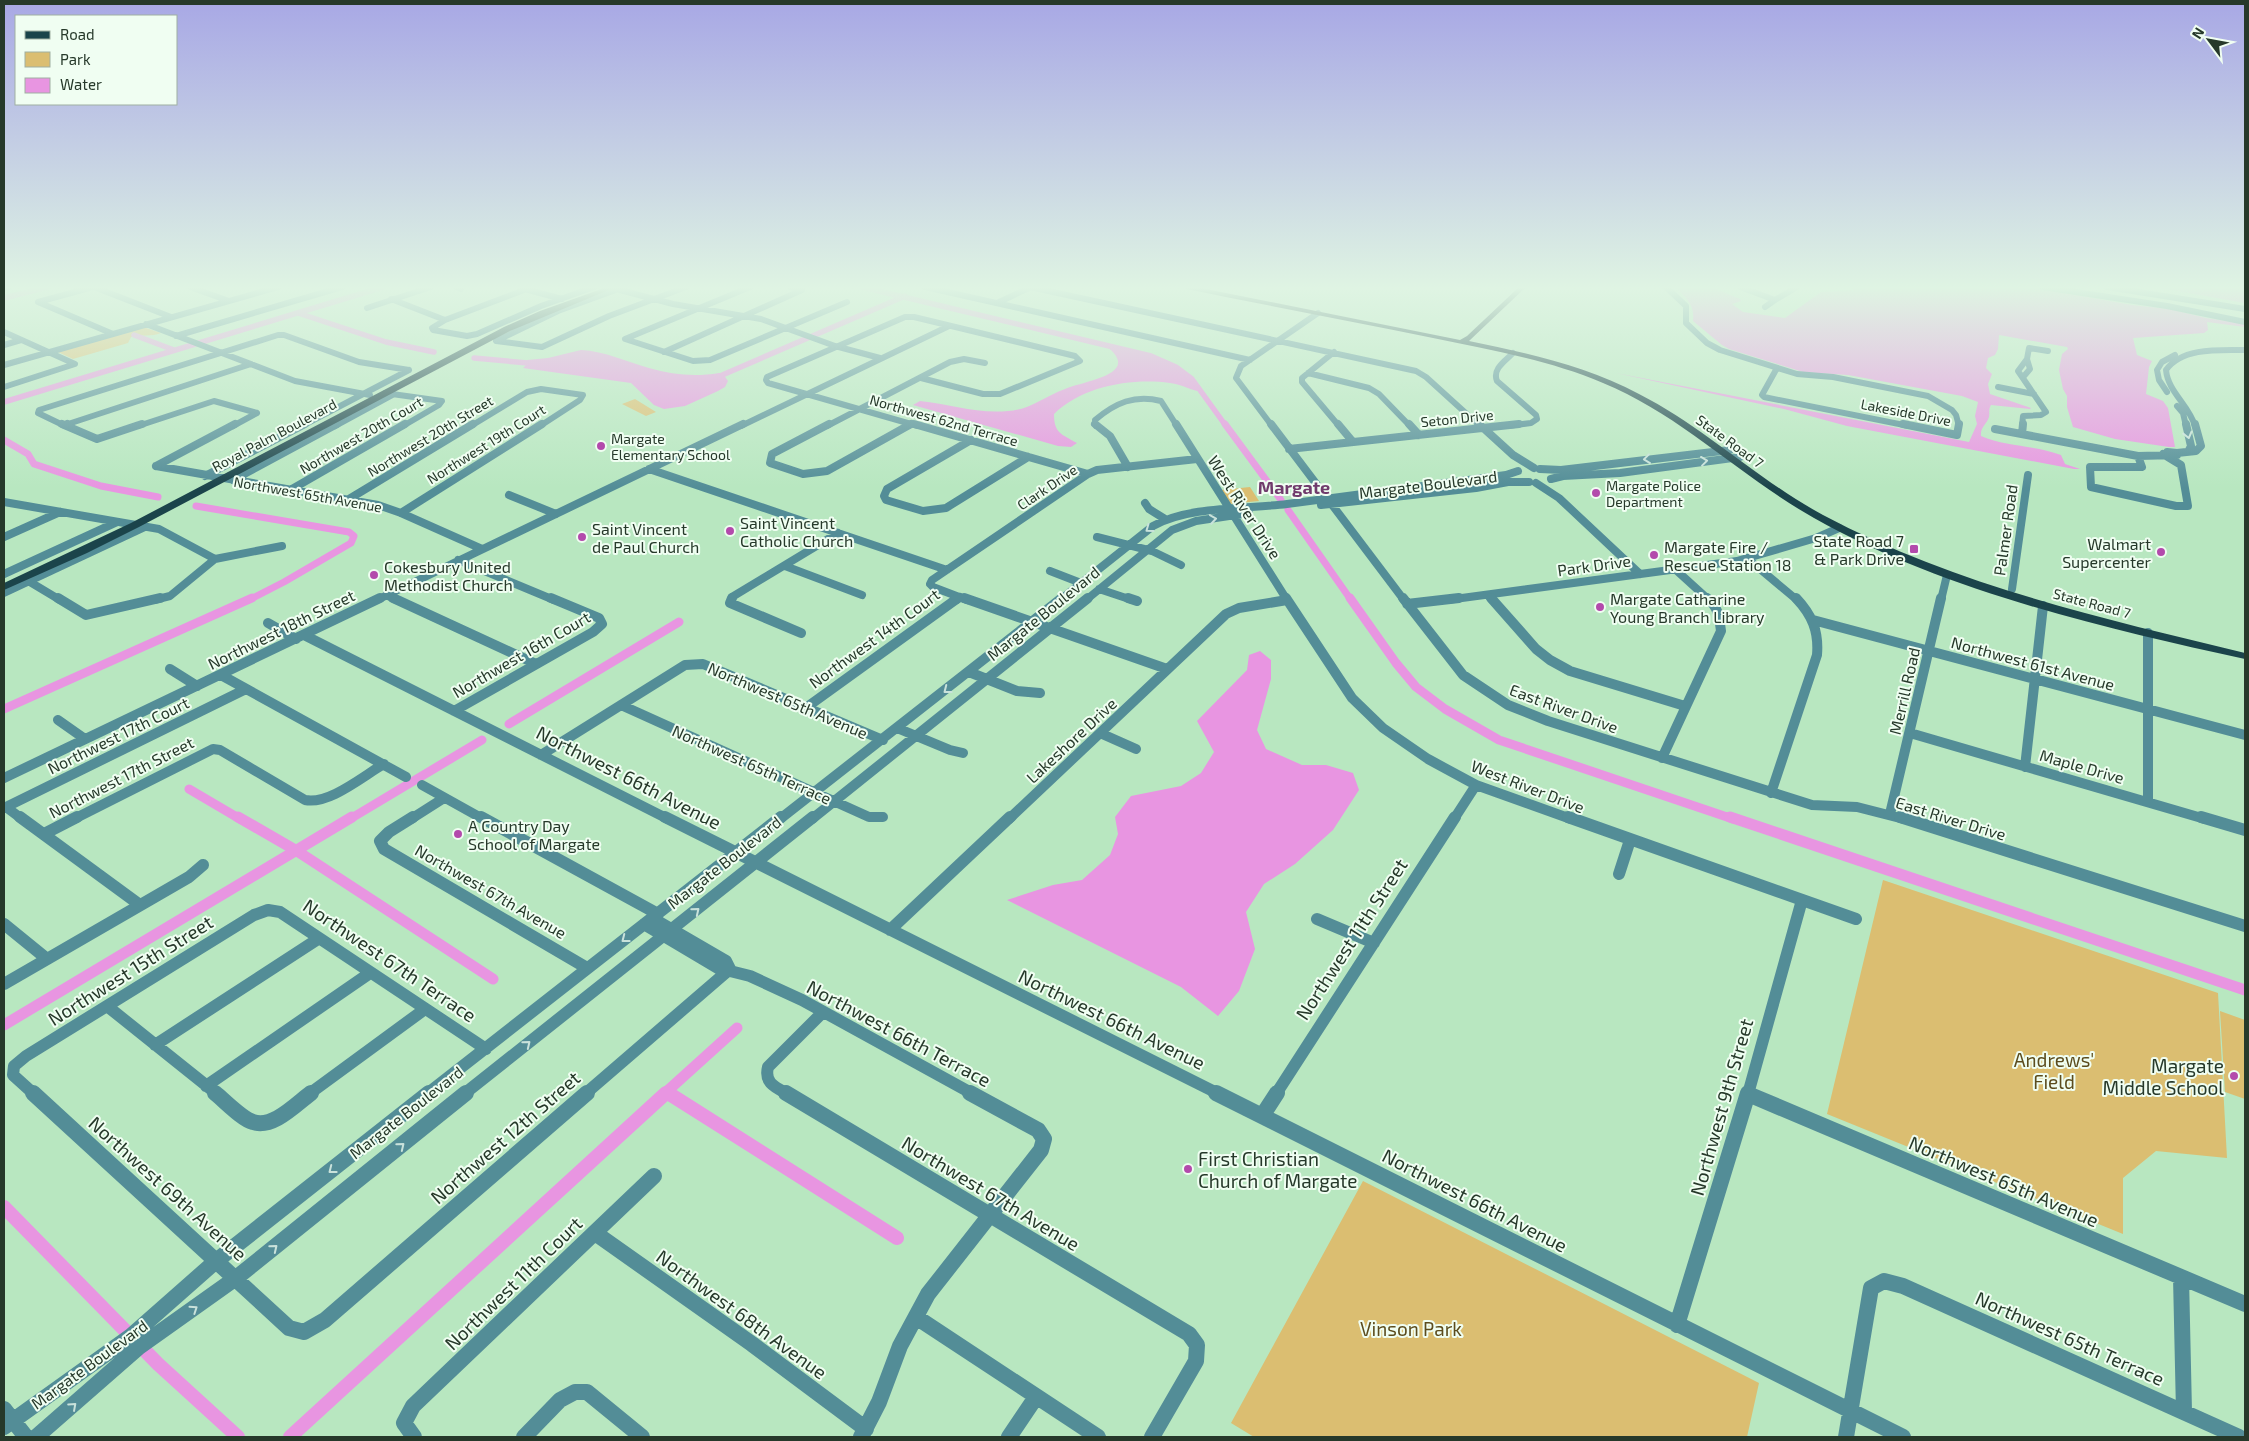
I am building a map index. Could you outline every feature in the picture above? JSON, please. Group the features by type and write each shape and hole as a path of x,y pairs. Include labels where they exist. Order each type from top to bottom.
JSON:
{"main road":[{"name":"Royal Palm Boulevard","path":"4,580 131,524 224,479 366,397 385,390 451,354"},
{"name":"State Road 7","path":"1517,354 1577,371 1635,394 1662,410 1718,451 1740,456 1803,499 1882,540 1951,568 2012,589 2245,656"},
{"name":"State Road 7","path":"1527,354 1591,370 1660,400 1786,498 1839,528 1890,552 1947,575 2043,606 2109,624 2150,629"},
{"path":"1635,394 1660,400"},
{"name":"Royal Palm Boulevard","path":"4,587 83,551 131,524"},
{"path":"1839,528 1853,530 1874,540 1882,540"},
{"path":"1976,585 2012,589"},
{"path":"2150,629 2184,634 2245,648"}],"street":[{"path":"4,365 42,354"},
{"path":"4,387 75,364 55,354"},
{"path":"212,354 39,410 38,412 64,425 252,364"},
{"path":"225,354 306,384 366,397"},
{"path":"205,476 366,397 409,370 359,362 337,354"},
{"path":"673,354 701,361 710,360 723,354"},
{"name":"Northwest 62nd Terrace","path":"817,354 768,377 766,380 768,383 1088,474"},
{"path":"866,354 880,358"},
{"name":"Northwest 18th Street","path":"4,778 888,354"},
{"path":"921,378 983,394 1006,393 1043,375 1074,366 1080,361 1075,356 1068,354"},
{"path":"1224,354 1250,360 1258,354"},
{"path":"1331,354 1302,378 1302,382 1353,442"},
{"path":"1344,354 1416,371 1426,377 1513,455 1550,473 1550,480 1560,498"},
{"name":"Seton Drive","path":"1289,449 1531,422 1537,419 1536,415 1497,381 1495,376 1497,369 1512,354"},
{"name":"Lakeside Drive","path":"1733,354 1805,376 1833,377 1928,396 1938,400 1953,411 1958,417 1960,429 1957,435 1764,397 1762,396 1776,368"},
{"path":"2022,434 2023,416 2041,415 2046,412 2024,376 2030,369 2027,359 2028,354"},
{"path":"1995,429 2138,456 2177,455 2177,453 2189,450 2196,451 2201,446 2192,415 2167,381 2165,371 2173,361 2193,354"},
{"path":"912,424 827,471 803,474 770,463 772,454 858,408 958,359 986,363"},
{"name":"East River Drive","path":"1250,360 1241,366 1236,378 1289,449 1463,675 1508,705 1548,721 1771,793 1812,805 1857,807 1890,814 2245,926"},
{"path":"1308,373 1369,388 1379,394 1419,435"},
{"path":"1998,387 2034,394"},
{"name":"Northwest 20th Street","path":"349,499 527,392 541,389 583,395"},
{"path":"385,390 394,394"},
{"path":"224,479 394,394"},
{"name":"Northwest 20th Court","path":"292,489 441,402 394,394"},
{"name":"Northwest 19th Court","path":"401,513 580,400 583,395"},
{"name":"West River Drive","path":"1128,466 1110,436 1095,425 1095,420 1117,403 1132,398 1152,398 1161,401 1287,600 1352,698 1383,728 1428,759 1476,785 1856,919"},
{"name":"Northwest 65th Avenue","path":"64,425 97,439 214,401 257,412 156,466 205,476 349,499 401,513 482,549"},
{"path":"971,440 887,490 884,496 886,500 923,511 934,512 946,508 1028,456"},
{"path":"1537,468 1565,470 1718,451"},
{"path":"1550,480 1563,476 1620,473 1729,454"},
{"path":"2138,456 2142,467 2090,467 2091,487 2176,506 2188,506 2181,465 2164,454"},
{"path":"1513,455 1520,478 1532,482 1560,498 1640,574"},
{"path":"1671,456 1682,459 1675,464"},
{"name":"Clark Drive","path":"960,597 933,587 930,584 932,580 1088,474 1097,470 1197,459"},
{"name":"Margate Boulevard","path":"1328,501 1506,476 1519,470 1537,468"},
{"path":"649,469 947,570"},
{"name":"Palmer Road","path":"2012,589 2028,475"},
{"name":"Margate Boulevard","path":"149,1331 216,1261 587,968 883,740 1153,526 1166,519 1184,514 1231,512 1476,488 1508,482 1550,480"},
{"path":"509,495 556,514"},
{"path":"4,502 159,529 215,559"},
{"path":"1145,503 1149,509 1166,519"},
{"path":"4,537 60,512"},
{"name":"Margate Boulevard","path":"36,1437 122,1352 149,1331 236,1278 574,1006 669,934 755,863 917,736 1147,550 1179,526 1231,512"},
{"path":"4,574 131,524"},
{"path":"4,593 30,582 131,524"},
{"name":"Park Drive","path":"1407,604 1488,595 1748,559 1816,538 1839,528"},
{"path":"801,633 730,602 732,597 838,533"},
{"path":"1097,537 1171,557 1181,565"},
{"path":"30,582 86,615 170,596 215,559 282,546"},
{"path":"1748,559 1782,586 1813,620 1818,639 1817,655 1771,793"},
{"name":"Northwest 16th Court","path":"454,711 593,632 602,624 599,618 458,560"},
{"path":"785,566 862,595"},
{"path":"1662,758 1721,630 1719,613 1715,605 1676,570"},
{"path":"1050,571 1081,582"},
{"name":"Merrill Road","path":"1890,814 1947,575"},
{"path":"1099,588 1137,601"},
{"path":"386,595 536,664"},
{"path":"1488,595 1536,649 1550,660 1570,671 1685,706"},
{"path":"960,597 1167,670"},
{"name":"Northwest 14th Court","path":"807,707 960,597"},
{"name":"Lakeshore Drive","path":"890,930 1226,614 1239,608 1287,600"},
{"path":"2026,766 2043,606"},
{"name":"Northwest 61st Avenue","path":"1813,620 2245,735"},
{"name":"Northwest 66th Avenue","path":"268,623 454,711 1903,1437"},
{"path":"2148,802 2150,629"},
{"name":"Northwest 65th Avenue","path":"621,705 685,665 693,662 703,664 883,740"},
{"path":"170,669 197,686"},
{"path":"969,672 1017,691 1040,693"},
{"path":"221,675 406,777"},
{"name":"Northwest 17th Court","path":"5,808 246,689"},
{"path":"541,755 621,705"},
{"name":"Northwest 65th Terrace","path":"621,705 869,817 883,817"},
{"path":"58,720 85,739"},
{"path":"897,728 950,750 963,753"},
{"path":"1100,733 1136,749"},
{"name":"Maple Drive","path":"1910,733 2245,830"},
{"name":"Northwest 17th Street","path":"44,834 213,749 220,750 305,800 315,802 328,798 384,764"},
{"name":"Northwest 66th Terrace","path":"422,785 651,919 718,968 730,969 751,975 823,1012 1038,1130 1044,1139 1041,1150 988,1215"},
{"name":"Northwest 11th Street","path":"1262,1116 1476,785"},
{"name":"Northwest 67th Avenue","path":"444,798 389,832 380,841 384,848 587,968"},
{"path":"5,808 44,834 140,905"},
{"path":"1619,874 1630,840"},
{"path":"4,984 189,877 202,865"},
{"name":"Northwest 9th Street","path":"1678,1325 1748,1094 1802,900"},
{"name":"Northwest 67th Terrace","path":"268,910 280,912 486,1049"},
{"name":"Northwest 15th Street","path":"14,1066 26,1056 254,915 268,910"},
{"path":"1317,919 1374,943"},
{"path":"4,924 47,959"},
{"path":"155,1045 318,939"},
{"name":"Northwest 12th Street","path":"304,1332 325,1320 730,969"},
{"path":"206,1086 370,973"},
{"path":"108,1006 250,1122 263,1124 277,1118 425,1009"},
{"name":"Northwest 67th Avenue","path":"823,1012 768,1066 766,1075 769,1083 1189,1334 1197,1345 1196,1362 1152,1437"},
{"name":"Northwest 69th Avenue","path":"14,1066 13,1075 289,1328 304,1332"},
{"name":"Northwest 65th Avenue","path":"1748,1094 2245,1304"},
{"name":"Northwest 11th Court","path":"414,1437 404,1423 413,1406 654,1176"},
{"path":"863,1433 880,1402 900,1346 928,1294 988,1215"},
{"name":"Northwest 68th Avenue","path":"595,1233 752,1344 863,1433"},
{"path":"2181,1277 2184,1412"},
{"name":"Northwest 65th Terrace","path":"1850,1411 1871,1288 1884,1280 1912,1290 2238,1437"},
{"path":"916,1317 1098,1437"},
{"name":"Margate Boulevard","path":"7,1418 122,1352"},
{"path":"524,1437 560,1400 576,1392 587,1392 642,1437"},
{"path":"1009,1437 1036,1397"},
{"path":"1846,1437 1850,1411"},
{"path":"7,1418 26,1437"}],"green space":[{"path":"63,354 89,354 73,359"},
{"path":"635,399 656,412 646,416 622,404"},
{"path":"1250,487 1259,501 1229,504 1221,490"},
{"name":"Andrews' Field","path":"1883,880 2218,993 2227,1158 2156,1151 2123,1178 2123,1234 1827,1114"},
{"path":"2220,1011 2245,1020 2245,1099 2225,1092"},
{"name":"Vinson Park","path":"1363,1181 1759,1383 1747,1437 1254,1437 1231,1423"}],"water":[{"path":"563,354 604,354 641,366 684,375 719,373 723,374 728,381 725,387 685,406 664,409 654,405 631,383 523,368 528,363 527,360"},
{"path":"1114,354 1145,354 1181,372 1203,392 1174,384 1155,382 1124,383 1093,391 1066,404 1054,414 1057,429 1077,443 1071,447 1058,446 913,405 920,401 974,410 997,412 1016,410 1065,389 1098,379 1116,369 1118,362"},
{"path":"1746,354 1995,354 1988,358 1986,368 1992,374 1988,384 1990,394 2031,408 1991,405 1989,417 1981,436 1991,440 2041,449 2061,455 2065,464 2080,469 1847,426 1784,409 1616,373 1969,442 1977,424 1975,416 1978,402 1962,396 1848,375 1803,372"},
{"path":"2062,354 2137,354 2152,361 2149,367 2146,394 2163,401 2168,408 2175,447 2115,439 2073,427 2067,407 2067,396 2063,389 2059,370"},
{"path":"1260,651 1271,660 1271,679 1257,730 1266,749 1302,765 1326,765 1353,773 1359,790 1333,830 1295,864 1264,884 1246,912 1255,949 1239,991 1218,1016 1181,987 1007,900 1053,885 1082,880 1110,855 1118,834 1115,817 1131,796 1181,786 1201,773 1214,752 1197,721 1247,670 1249,655"}],"waterway":[{"path":"4,402 161,354"},
{"path":"713,379 770,354"},
{"path":"1144,354 1176,367 1192,379 1226,426"},
{"path":"474,358 539,364"},
{"path":"1225,424 1281,500"},
{"path":"4,440 28,454 34,464 101,486 158,497"},
{"path":"196,506 349,532 354,536 351,543 249,600"},
{"path":"1288,510 1351,600"},
{"path":"4,709 252,598"},
{"path":"1350,598 1396,663 1416,687 1445,709 1499,740 1733,819"},
{"path":"509,724 679,622"},
{"path":"350,819 482,740"},
{"path":"189,789 240,819"},
{"path":"238,817 296,850"},
{"path":"296,850 352,817"},
{"path":"1730,817 2245,990"},
{"path":"4,1025 296,850"},
{"path":"296,850 493,979"},
{"path":"666,1092 737,1028"},
{"path":"290,1437 666,1093"},
{"path":"668,1093 897,1238"},
{"path":"4,1207 158,1364 238,1437"}],"place":[{"name":"Margate Elementary School","path":"601,446"},
{"name":"Margate Police Department","path":"1596,493"},
{"name":"Saint Vincent Catholic Church","path":"730,531"},
{"name":"Saint Vincent de Paul Church","path":"582,537"},
{"name":"State Road 7 & Park Drive","path":"1914,549"},
{"name":"Walmart Supercenter","path":"2161,552"},
{"name":"Margate Fire / Rescue Station 18","path":"1654,555"},
{"name":"Cokesbury United Methodist Church","path":"374,575"},
{"name":"Margate Catharine Young Branch Library","path":"1600,607"},
{"name":"A Country Day School of Margate","path":"458,834"},
{"name":"Margate Middle School","path":"2234,1076"},
{"name":"First Christian Church of Margate","path":"1188,1169"}],"district":[{"name":"Margate","path":"1294,487"}]}
